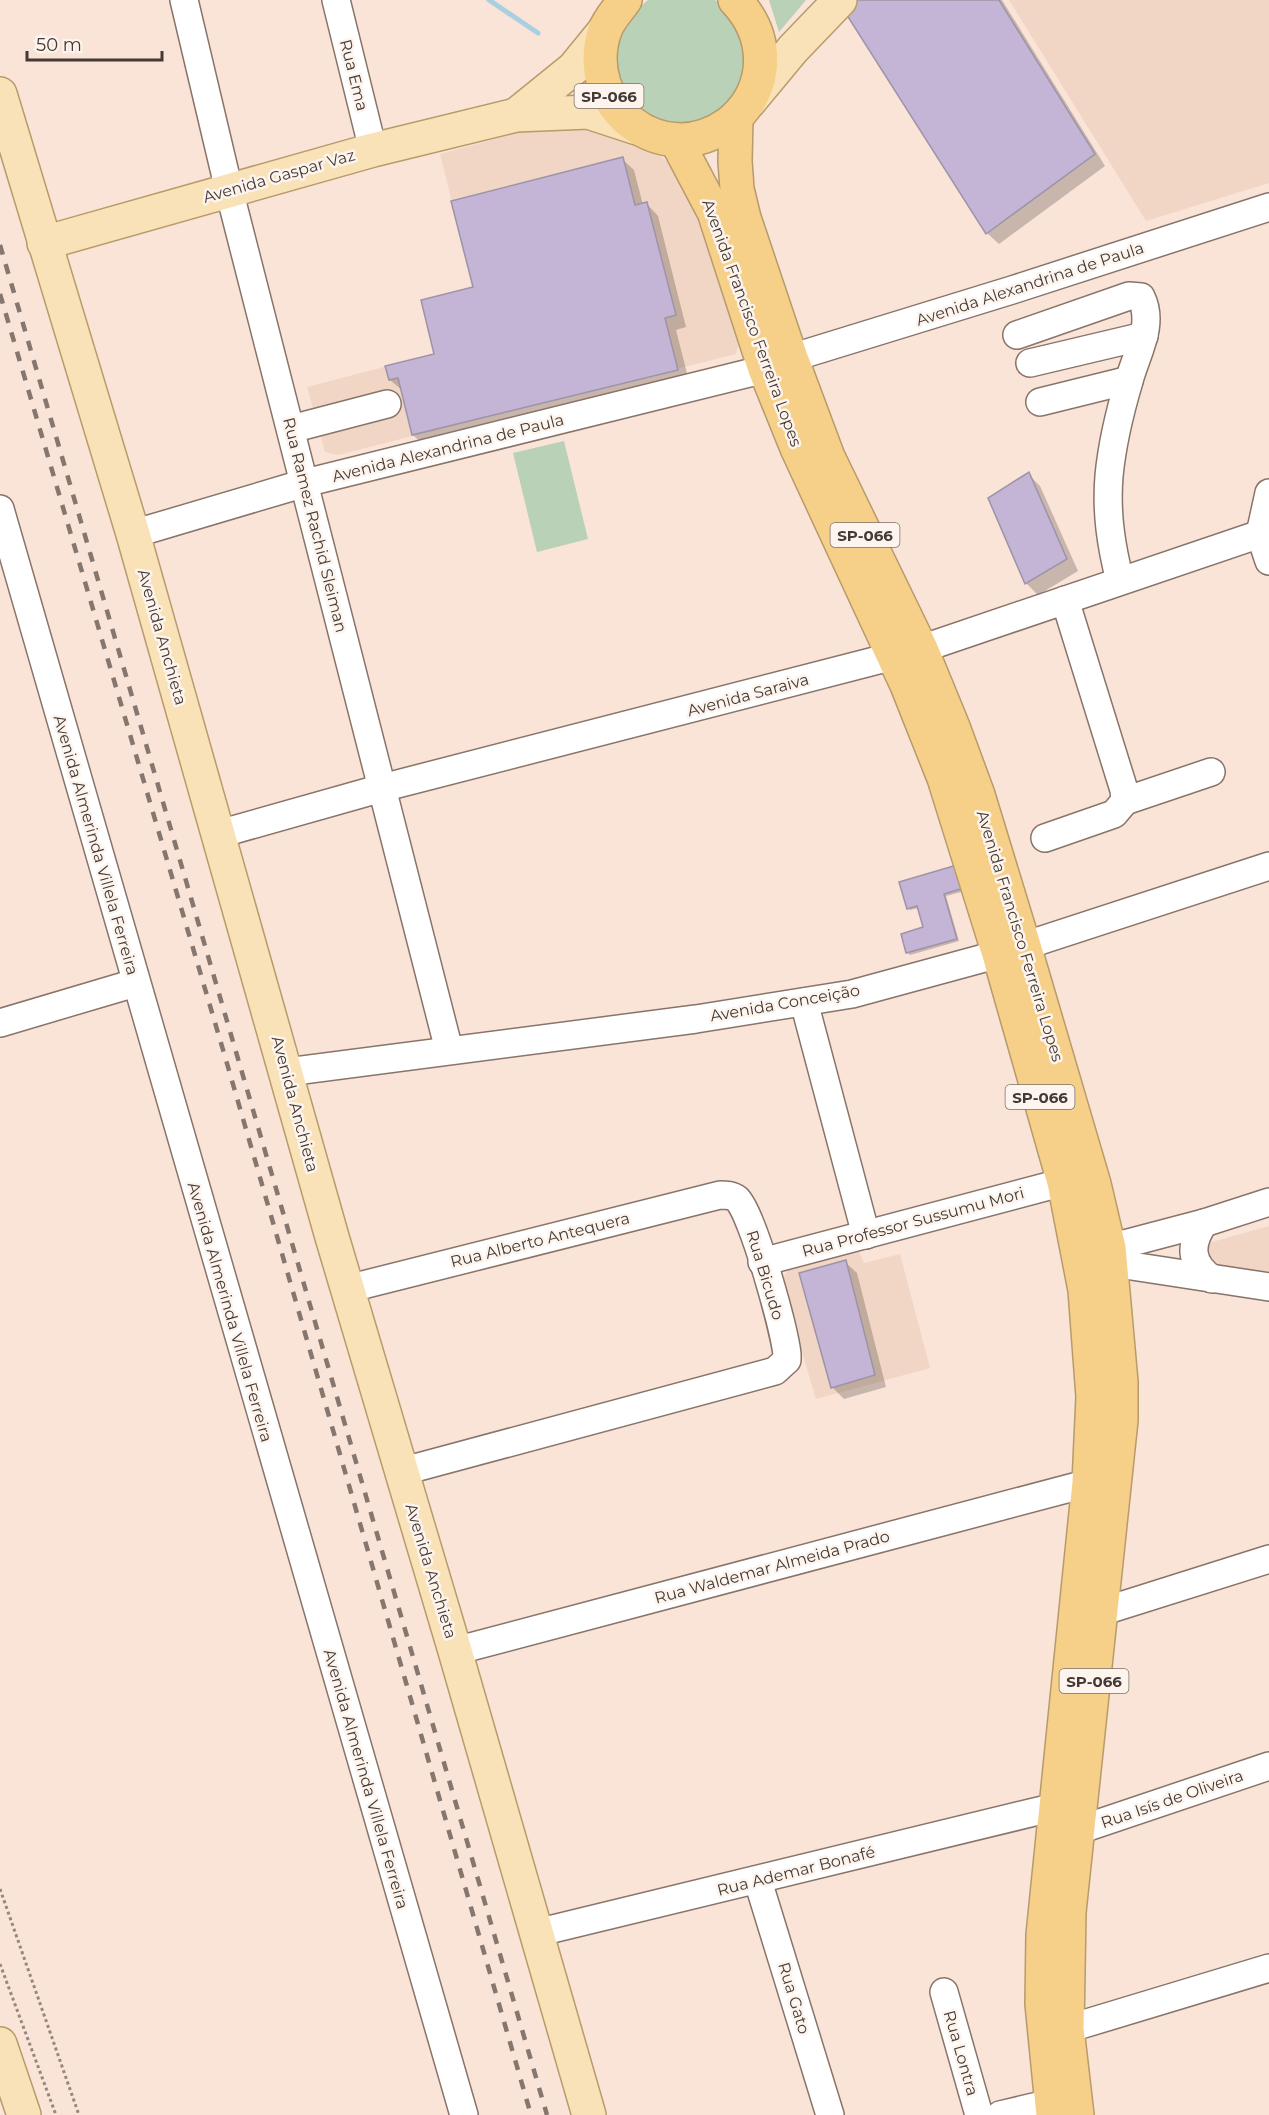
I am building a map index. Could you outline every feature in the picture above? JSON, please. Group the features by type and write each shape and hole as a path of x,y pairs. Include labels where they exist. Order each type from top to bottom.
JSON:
{"highway":[{"name":"Avenida Francisco Ferreira Lopes","path":"735,0 746,12 757,33 761,56 759,80 743,110 735,161 737,189 778,364 819,501 907,653 944,778 1011,950 1094,1184 1110,1256 1121,1382 1121,1420 1101,1611 1043,1935 1042,2004 1061,2111"},
{"name":"SP-066","path":"614,12 600,52 601,74 608,95 620,113 637,128 656,136 676,140 698,139 718,131 743,110"},
{"name":"Avenida Francisco Ferreira Lopes","path":"676,140 714,212 778,364"},
{"name":"Avenida Francisco Ferreira Lopes","path":"1011,950 1064,1182 1085,1290 1091,1347 1093,1397 1089,1483 1065,1819 1069,1912 1067,2029 1061,2111"},
{"path":"1064,1182 1094,1253 1110,1256"}],"main road":[{"path":"743,110 840,0"},
{"path":"516,115 574,68 614,12"},
{"name":"Avenida Anchieta","path":"0,94 133,534 347,1289 455,1651 589,2115"},
{"path":"516,115 588,112 637,128"},
{"name":"Avenida Gaspar Vaz","path":"44,243 373,150 516,115"},
{"path":"0,2044 24,2115"}],"street":[{"name":"Rua Ramez Rachid Sleiman","path":"184,0 229,190 449,1050"},
{"name":"Rua Ema","path":"336,0 373,150"},
{"name":"Avenida Alexandrina de Paula","path":"133,534 305,483 778,364 1269,207"},
{"path":"1017,335 1130,296 1141,297 1145,306 1144,336 1140,355 1129,380 1110,474 1109,538 1120,581"},
{"path":"1030,363 1144,336"},
{"path":"1040,402 1129,380"},
{"path":"291,429 387,404"},
{"path":"1269,493 1264,532 1269,561"},
{"name":"Avenida Almerinda Villela Ferreira","path":"0,509 464,2115"},
{"name":"Avenida Saraiva","path":"219,834 382,788 907,653 1264,532"},
{"path":"1065,600 1124,790 1125,801"},
{"path":"1045,838 1114,814 1125,801 1211,772"},
{"name":"Avenida Conceição","path":"287,1072 804,1002 852,993 1011,950 1269,866"},
{"path":"0,1023 135,982"},
{"path":"804,1002 866,1235"},
{"name":"Rua Professor Sussumu Mori","path":"762,1262 1064,1182"},
{"name":"Rua Alberto Antequera","path":"347,1289 710,1196 732,1196"},
{"name":"Rua Bicudo","path":"400,1472 775,1371 787,1360 762,1262 746,1214 732,1196"},
{"path":"1110,1256 1269,1202"},
{"path":"1204,1223 1195,1237 1194,1256 1197,1266 1212,1279"},
{"path":"1110,1256 1212,1279 1269,1287"},
{"name":"Rua Waldemar Almeida Prado","path":"455,1651 1089,1483"},
{"path":"1101,1611 1269,1559"},
{"name":"Rua Isís de Oliveira","path":"1065,1819 1269,1766"},
{"name":"Rua Ademar Bonafé","path":"536,1933 758,1881 1065,1819"},
{"name":"Rua Gato","path":"758,1881 830,2115"},
{"path":"1067,2029 1269,1968"},
{"name":"Rua Lontra","path":"944,1992 979,2115"},
{"path":"1000,2115 1061,2111"}],"path":[{"path":"0,1889 79,2115"},
{"path":"0,1964 56,2115"}],"shaded area":[{"path":"1009,0 1269,0 1269,183 1146,221"},
{"path":"562,121 641,144 657,153 682,175 739,343 736,354 338,455 325,452 307,387 434,354 421,300 473,286 440,154"},
{"path":"1269,1226 1269,1272 1209,1263 1205,1244"},
{"path":"857,1247 864,1263 900,1254 930,1368 816,1399 781,1282 790,1266"}],"green space":[{"path":"648,0 715,0 725,6 740,23 750,66 732,106 694,127 649,120 618,86 615,41 625,20"},
{"path":"769,0 806,0 779,32"},
{"path":"564,441 588,539 537,552 513,453"}],"building":[{"path":"857,0 999,0 1095,154 986,234 843,9"},
{"path":"623,157 635,205 647,202 676,315 665,318 678,370 412,435 398,378 389,380 385,366 434,354 421,300 473,287 451,201"},
{"path":"1029,472 1067,559 1025,584 988,498"},
{"path":"957,865 964,888 944,894 957,939 906,953 901,934 923,927 917,906 907,909 899,882"},
{"path":"846,1260 875,1375 831,1388 799,1273"}],"waterway":[{"path":"489,0 538,33"}],"railway":[{"path":"0,245 547,2115"},
{"path":"0,294 226,1060 531,2115"}]}
